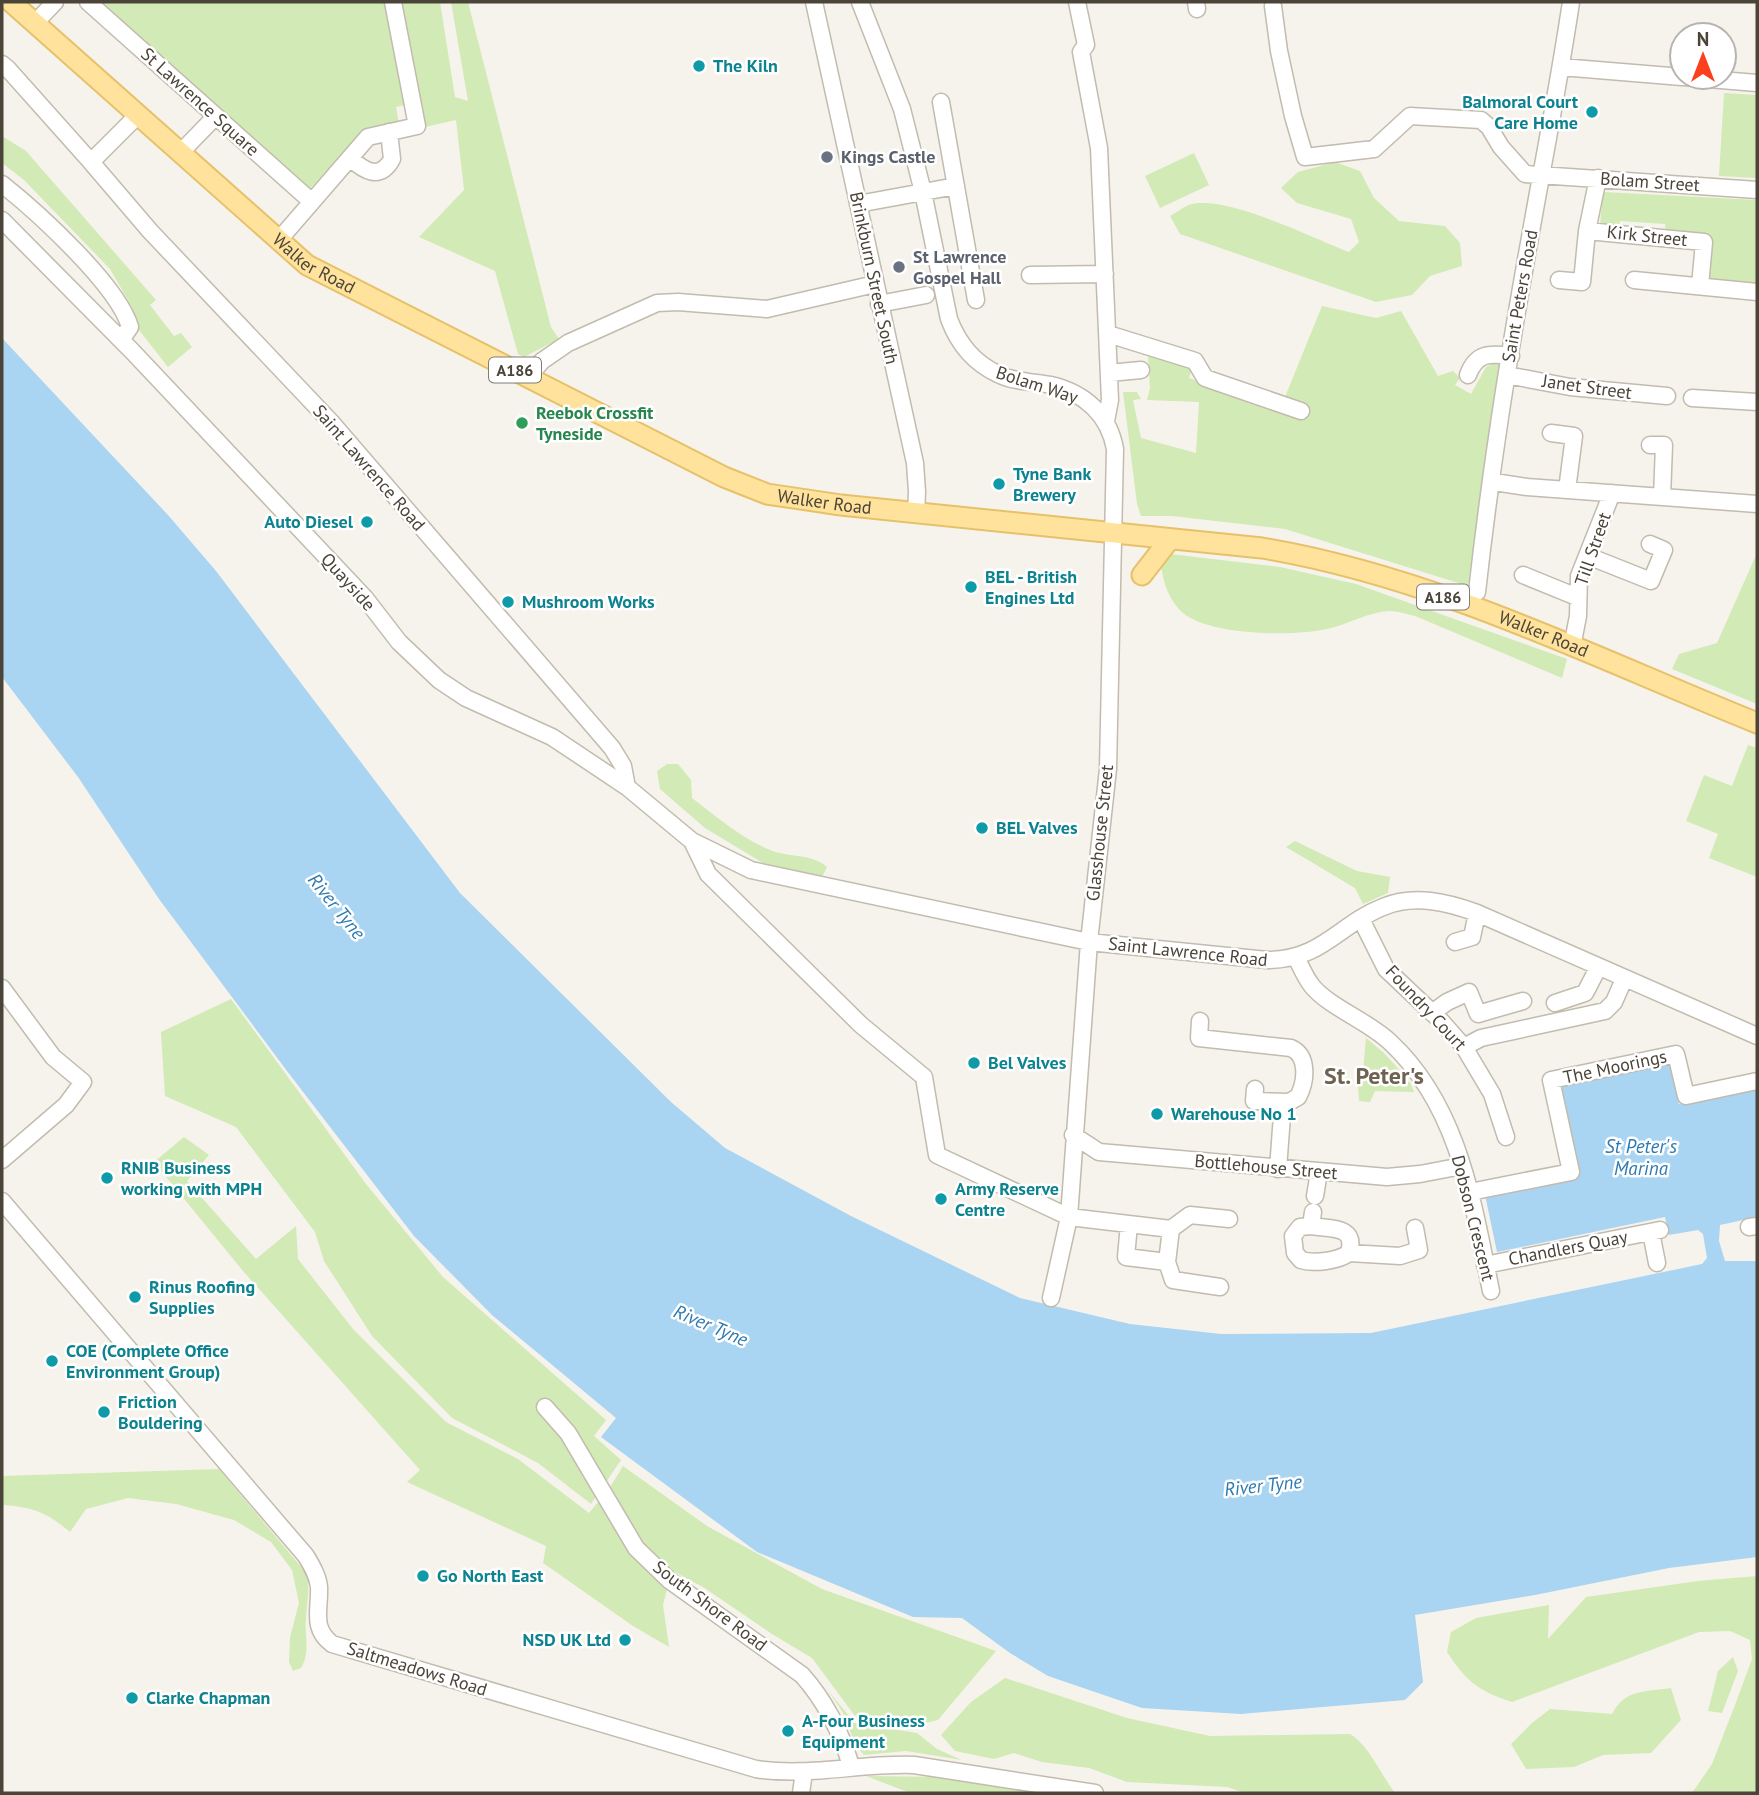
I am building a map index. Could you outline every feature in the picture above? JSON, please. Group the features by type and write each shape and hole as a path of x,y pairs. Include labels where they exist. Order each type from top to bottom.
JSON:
{"main road":[{"name":"Walker Road","path":"11,2 307,265 724,477 767,494 916,514 1262,548 1318,557 1390,577 1572,647 1757,723"},
{"path":"1142,575 1170,539"}],"street":[{"path":"36,22 55,2"},
{"name":"St Lawrence Square","path":"88,2 312,202"},
{"path":"278,241 368,137 417,126 393,2"},
{"name":"Brinkburn Street South","path":"814,2 915,463 916,514"},
{"name":"Bolam Way","path":"860,2 902,109 955,334 969,354 1000,375 1069,391 1083,398 1106,421"},
{"path":"1078,2 1086,45 1080,52 1099,148 1110,400 1106,421 1115,449 1112,534"},
{"name":"Saint Peters Road","path":"1477,592 1490,480 1571,2"},
{"path":"1273,6 1279,51 1305,157 1374,149 1410,116 1481,120 1489,127 1501,148 1525,174 1542,176"},
{"name":"Saint Lawrence Road","path":"2,64 150,231 331,422 612,748 623,766 627,787"},
{"path":"1561,67 1668,76"},
{"path":"1738,81 1757,83"},
{"path":"941,102 976,300"},
{"path":"91,162 138,115"},
{"path":"181,152 215,117"},
{"path":"350,158 364,170 373,173 382,171 392,159 389,132"},
{"name":"Bolam Street","path":"1542,176 1757,190"},
{"name":"Kirk Street","path":"1559,280 1583,282 1587,230 1598,178"},
{"path":"2,184 59,234 112,295 130,327 121,340"},
{"path":"858,204 956,186"},
{"name":"Quayside","path":"2,220 121,340 365,597 399,642 439,680 466,698 552,737 627,787 692,841 751,870"},
{"name":"Kirk Street","path":"1587,230 1704,242 1700,286"},
{"path":"1030,275 1105,274"},
{"path":"1634,280 1757,292"},
{"path":"528,377 541,361 568,343 657,303 678,302 767,309 875,284"},
{"path":"879,304 926,295"},
{"path":"1108,334 1195,361 1205,378 1301,411"},
{"path":"1468,375 1473,363 1490,353 1511,356"},
{"path":"1109,373 1141,370"},
{"name":"Janet Street","path":"1507,375 1570,387 1667,396"},
{"path":"1692,398 1757,401"},
{"path":"1551,433 1574,436 1567,490"},
{"path":"1650,444 1664,445 1662,497"},
{"path":"1494,482 1527,487 1757,504"},
{"name":"Till Street","path":"1572,647 1578,616 1579,576 1612,493"},
{"name":"Glasshouse Street","path":"1051,1298 1069,1217 1089,942 1108,769 1112,534"},
{"path":"1588,556 1651,581 1664,550 1650,544"},
{"path":"1523,575 1577,597"},
{"path":"692,841 708,874 861,1025 924,1077 937,1155 1069,1217 1171,1229 1191,1215 1230,1219"},
{"name":"Saint Lawrence Road","path":"751,870 1089,942 1267,960 1296,957 1314,951 1381,907 1412,900 1436,901 1477,913 1757,1036"},
{"path":"1455,942 1472,937 1477,913"},
{"name":"Foundry Court","path":"1362,919 1386,968 1464,1047 1492,1094 1506,1136"},
{"name":"Dobson Crescent","path":"1296,957 1317,991 1378,1032 1412,1065 1439,1107 1470,1192 1491,1291"},
{"path":"1555,1003 1586,993 1598,968"},
{"path":"1464,1047 1481,1038 1605,1011 1614,1002 1624,979"},
{"path":"2,988 53,1058 83,1082 65,1105 2,1160"},
{"path":"1432,1013 1447,1002 1469,992 1478,1014 1523,1001"},
{"path":"1200,1021 1198,1044 1296,1050 1304,1063 1301,1093 1294,1100 1254,1101 1255,1089"},
{"name":"The Moorings","path":"1470,1192 1571,1172 1551,1080 1676,1054 1686,1096 1757,1081"},
{"path":"1278,1169 1283,1102"},
{"name":"Bottlehouse Street","path":"1073,1135 1099,1152 1278,1169 1402,1177 1462,1166"},
{"path":"1319,1172 1313,1212 1293,1236 1295,1253 1301,1260 1305,1262 1342,1258 1349,1253 1400,1256 1419,1250 1415,1228"},
{"name":"Saltmeadows Road","path":"2,1201 306,1556 316,1573 319,1586 317,1624 324,1638 332,1644 756,1769 781,1773 804,1772 891,1763 1095,1793"},
{"path":"1313,1212 1345,1232 1351,1241 1349,1253"},
{"path":"1129,1224 1126,1257 1167,1262"},
{"path":"1171,1229 1167,1262 1173,1280 1220,1287"},
{"name":"Chandlers Quay","path":"1485,1265 1655,1231 1657,1263"},
{"name":"South Shore Road","path":"545,1407 568,1433 636,1548 669,1580 802,1675 816,1691 837,1727 852,1766"},
{"path":"801,1793 804,1772"}],"green space":[{"path":"98,2 440,2 455,97 468,101 451,2 468,2 551,327 559,339 524,357 518,354 495,271 419,237 464,190 456,120 425,127 418,102 396,107 399,124 360,134 307,192"},
{"path":"1724,93 1757,95 1757,178 1719,176"},
{"path":"2,136 26,151 156,300 150,305 174,336 181,333 192,347 168,367 139,330 132,307 110,269 24,180 2,163"},
{"path":"1194,153 1209,185 1160,208 1145,176"},
{"path":"1335,162 1360,171 1374,198 1399,221 1445,226 1460,243 1462,266 1430,276 1412,295 1376,302 1180,234 1170,216 1189,205 1224,205 1269,219 1349,252 1359,242 1351,219 1297,203 1281,188 1298,172"},
{"path":"1603,192 1757,200 1757,285 1703,281 1706,238 1666,234 1665,224 1620,221 1619,226 1600,225"},
{"path":"1322,306 1376,318 1401,311 1438,376 1453,371 1460,378 1455,385 1471,394 1486,367 1501,360 1468,586 1285,529 1172,516 1141,516 1137,504 1123,392 1137,392 1141,399 1133,400 1141,438 1196,453 1199,402 1147,400 1150,388 1148,356 1192,369 1189,378 1303,419 1307,406 1285,397"},
{"path":"1757,553 1757,704 1672,669 1679,654 1717,643"},
{"path":"1170,554 1280,567 1356,584 1567,659 1562,678 1415,616 1389,611 1374,613 1331,628 1297,633 1233,630 1196,621 1183,613 1170,597 1161,565"},
{"path":"1748,745 1757,748 1757,877 1709,858 1718,834 1686,821 1704,775 1732,786"},
{"path":"667,764 678,764 691,780 692,798 730,827 770,850 821,863 827,867 822,877 763,863 705,828 660,789 657,771"},
{"path":"1295,841 1357,871 1390,877 1388,893 1363,904 1355,888 1286,847"},
{"path":"231,999 366,1184 443,1277 606,1420 594,1436 621,1460 591,1504 538,1463 452,1418 372,1336 324,1261 315,1232 236,1127 165,1096 161,1032"},
{"path":"1366,1038 1404,1075 1372,1077 1363,1071"},
{"path":"1364,1078 1376,1082 1410,1082 1414,1092 1375,1091 1370,1102 1359,1101 1358,1085"},
{"path":"184,1137 209,1155 187,1181 256,1259 296,1226 298,1259 353,1329 446,1422 518,1459 589,1513 599,1501 633,1549 667,1589 663,1605 669,1647 633,1626 543,1563 546,1546 407,1482 420,1470 243,1271 154,1162"},
{"path":"623,1466 707,1526 822,1589 996,1651 938,1720 903,1728 858,1720 812,1658 703,1587 661,1565 634,1531 609,1489"},
{"path":"219,1469 307,1574 306,1649 301,1668 293,1671 289,1662 290,1637 299,1603 292,1570 271,1542 234,1520 176,1504 128,1498 86,1509 70,1532 39,1512 2,1505 2,1476"},
{"path":"1757,1576 1757,1793 1692,1793 1712,1764 1735,1705 1752,1659 1750,1640 1730,1631 1699,1632 1512,1702 1490,1694 1474,1684 1460,1671 1447,1652 1451,1632 1476,1618 1549,1605 1548,1639 1586,1597 1698,1581"},
{"path":"1733,1657 1738,1671 1722,1713 1708,1711 1718,1671"},
{"path":"1005,1678 1127,1718 1210,1736 1350,1734 1369,1753 1395,1793 1245,1793 1227,1787 1127,1782 1089,1768 1042,1762 1014,1753 994,1759 955,1751 941,1735 971,1702"},
{"path":"1671,1688 1681,1720 1651,1753 1603,1755 1574,1767 1526,1769 1511,1744 1550,1709 1612,1714 1629,1696 1644,1691"},
{"path":"829,1692 855,1723 917,1733 937,1749 962,1760 906,1751 864,1755"},
{"path":"866,1776 943,1777 1034,1793 910,1793"}],"water":[{"path":"2,338 168,515 216,571 460,893 671,1102 725,1148 851,1216 1020,1298 1130,1324 1221,1334 1371,1333 1702,1264 1707,1258 1703,1234 1698,1230 1669,1235 1665,1217 1497,1252 1485,1195 1580,1175 1560,1086 1670,1064 1679,1104 1757,1088 1757,1217 1720,1225 1719,1241 1725,1261 1757,1261 1757,1557 1669,1568 1535,1595 1415,1615 1423,1682 1405,1700 1241,1714 1142,1708 1048,1676 1010,1653 962,1618 913,1617 757,1552 601,1437 616,1418 492,1315 414,1236 159,899 78,777 2,677"}],"place":[{"name":"The Kiln","path":"699,66"},
{"name":"Balmoral Court Care Home","path":"1592,112"},
{"name":"Kings Castle","path":"827,157"},
{"name":"St Lawrence Gospel Hall","path":"899,267"},
{"name":"Reebok Crossfit Tyneside","path":"522,423"},
{"name":"Tyne Bank Brewery","path":"999,484"},
{"name":"Auto Diesel","path":"367,522"},
{"name":"BEL - British Engines Ltd","path":"971,587"},
{"name":"Mushroom Works","path":"508,602"},
{"name":"BEL Valves","path":"982,828"},
{"name":"Bel Valves","path":"974,1063"},
{"name":"Warehouse No 1","path":"1157,1114"},
{"name":"RNIB Business working with MPH","path":"107,1178"},
{"name":"Army Reserve Centre","path":"941,1199"},
{"name":"Rinus Roofing Supplies","path":"135,1297"},
{"name":"COE (Complete Office Environment Group)","path":"52,1361"},
{"name":"Friction Bouldering","path":"104,1412"},
{"name":"Go North East","path":"423,1576"},
{"name":"NSD UK Ltd","path":"625,1640"},
{"name":"Clarke Chapman","path":"132,1698"},
{"name":"A-Four Business Equipment","path":"788,1731"}],"district":[{"name":"St. Peter's","path":"1374,1076"}],"water label":[{"name":"River Tyne","path":"337,906"},
{"name":"St Peter's Marina","path":"1641,1157"},
{"name":"River Tyne","path":"711,1325"},
{"name":"River Tyne","path":"1263,1485"}]}
